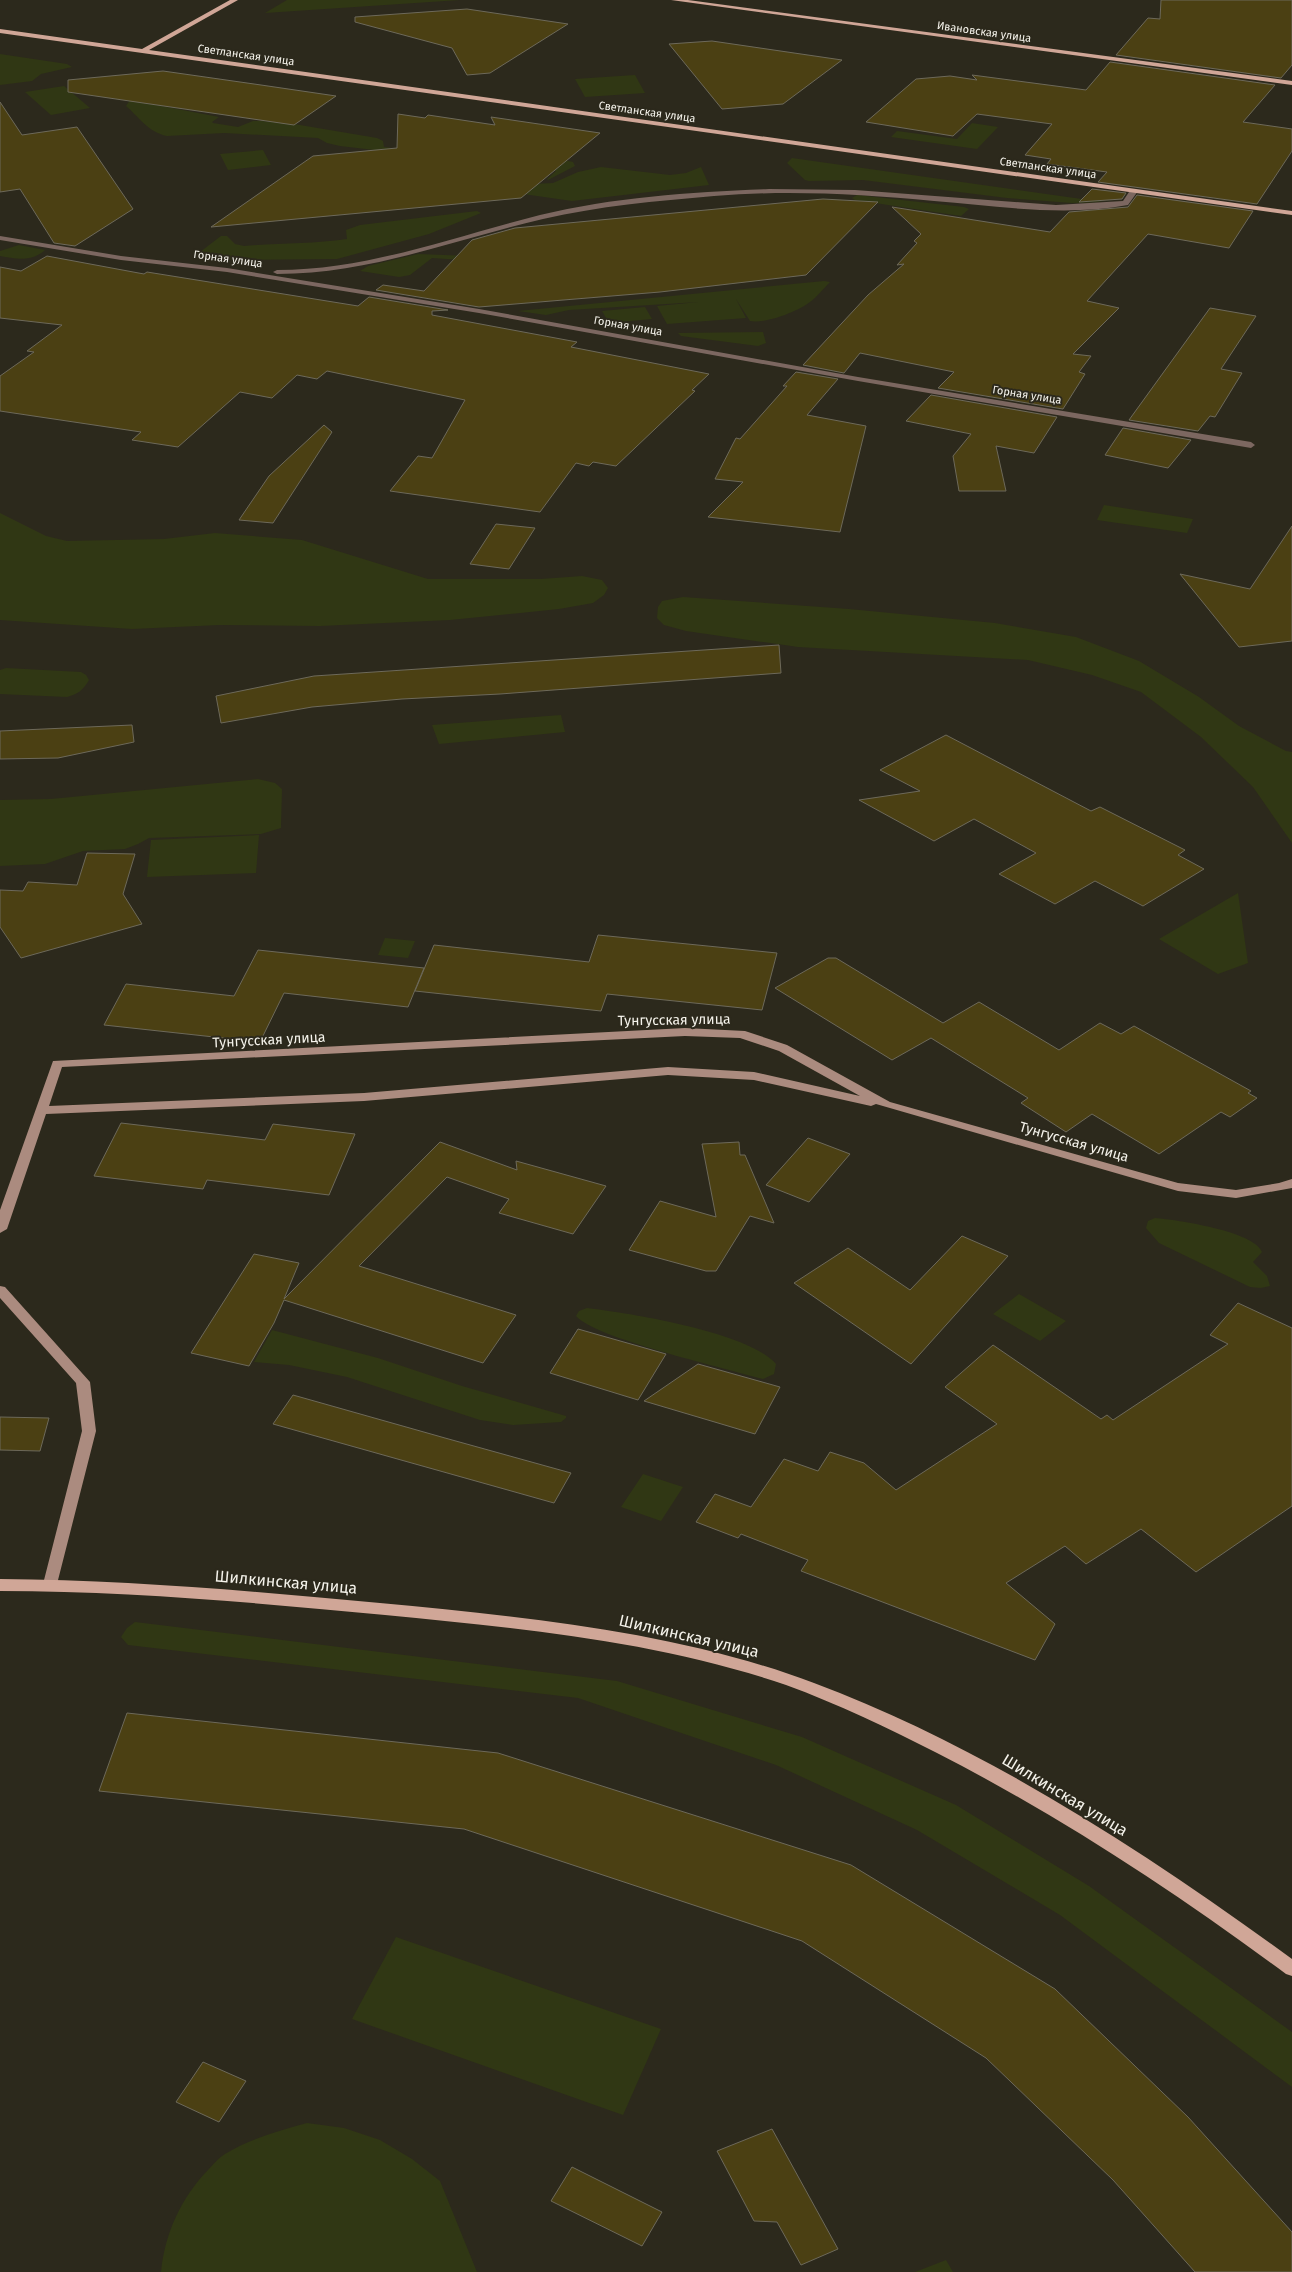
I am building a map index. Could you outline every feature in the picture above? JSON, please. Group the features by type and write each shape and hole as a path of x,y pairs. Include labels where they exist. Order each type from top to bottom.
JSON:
{"main road":[{"path":"143,51 235,0"},
{"name":"Ивановская улица","path":"674,0 1292,83"},
{"name":"Светланская улица","path":"0,31 1292,213"},
{"name":"Тунгусская улица","path":"41,1110 57,1064 380,1050 639,1034 685,1032 741,1034 783,1048 886,1105 1178,1187 1236,1194 1282,1187 1292,1183"},
{"path":"0,1229 41,1110 364,1097 668,1071 754,1076 886,1105"},
{"path":"0,1290 83,1382 89,1431 50,1584"},
{"name":"Шилкинская улица","path":"0,1584 122,1587 514,1621 619,1639 770,1674 863,1709 991,1772 1122,1851 1238,1928 1292,1970"}],"street":[{"path":"227,270 277,272 325,270 435,247 567,212 619,204 712,194 774,190 849,191 1005,204 1086,207 1125,202 1134,190"},
{"name":"Горная улица","path":"0,238 121,258 227,270 479,311 858,379 1251,445"}],"green space":[{"path":"287,0 460,0 265,13"},
{"path":"0,54 67,64 72,67 41,74 32,81 0,85"},
{"path":"635,75 645,93 585,97 575,79"},
{"path":"64,86 90,108 51,115 25,92"},
{"path":"130,100 219,117 212,122 238,127 253,121 294,124 377,138 383,141 384,147 424,152 556,158 573,162 575,166 548,180 556,171 340,146 327,143 318,138 224,133 167,136 149,128 126,106"},
{"path":"972,123 998,127 977,149 891,137 897,131 957,139"},
{"path":"263,150 271,165 228,170 220,154"},
{"path":"792,158 1103,202 1072,203 1007,198 863,180 809,181 805,180 787,163"},
{"path":"601,167 670,175 686,173 701,167 709,185 572,201 523,194 532,184 553,183 578,172"},
{"path":"857,195 969,209 961,216 852,198"},
{"path":"477,211 481,213 429,234 337,259 219,260 200,252 221,236 227,236 235,244 244,246 334,241 347,239 346,230 360,225"},
{"path":"19,245 45,250 29,258 18,259 0,256 0,251"},
{"path":"418,254 471,256 522,264 432,258 410,275 399,277 360,271 368,266"},
{"path":"824,281 830,282 815,298 804,306 764,321 750,321 736,299 746,318 667,324 657,306 699,302 569,310 546,315 518,311"},
{"path":"645,307 652,319 609,323 602,311"},
{"path":"763,332 766,343 758,346 681,336 678,333"},
{"path":"1104,505 1193,519 1187,533 1097,520"},
{"path":"0,513 46,536 67,541 164,539 215,533 302,540 428,579 541,579 582,576 602,580 608,588 604,595 593,603 559,609 450,620 320,626 219,625 132,629 0,620"},
{"path":"683,597 849,609 995,623 1076,637 1139,661 1199,697 1239,726 1286,751 1292,752 1292,843 1253,787 1201,737 1141,692 1092,675 1028,660 798,647 686,631 664,625 657,618 658,607 662,601"},
{"path":"6,668 81,672 89,680 80,691 67,697 0,694 0,670"},
{"path":"561,715 565,732 439,744 432,725"},
{"path":"258,779 275,783 282,789 281,828 261,834 149,838 125,849 83,851 45,864 0,866 0,800 51,799"},
{"path":"259,835 256,873 147,877 151,840"},
{"path":"1238,893 1248,963 1218,974 1159,939"},
{"path":"385,938 415,941 408,958 378,955"},
{"path":"1155,1218 1214,1228 1245,1238 1256,1245 1262,1252 1253,1262 1267,1276 1270,1286 1261,1288 1250,1287 1159,1243 1146,1228 1148,1221"},
{"path":"1019,1294 1066,1321 1040,1341 993,1314"},
{"path":"587,1308 658,1319 741,1342 762,1353 776,1364 774,1374 763,1379 632,1342 588,1325 576,1316 579,1311"},
{"path":"272,1330 378,1358 462,1386 566,1416 566,1418 561,1422 513,1425 480,1420 347,1377 289,1365 254,1362"},
{"path":"643,1474 683,1487 661,1521 621,1507"},
{"path":"135,1622 617,1681 802,1737 956,1805 1089,1886 1292,2032 1292,2087 1060,1915 917,1830 776,1765 578,1698 128,1645 121,1637 127,1628"},
{"path":"396,1937 661,2029 623,2115 352,2019"},
{"path":"307,2123 344,2128 380,2140 412,2159 440,2181 477,2272 161,2272 166,2244 182,2204 198,2181 220,2157 254,2140"},
{"path":"946,2260 953,2272 915,2272"}],"building":[{"path":"1161,0 1292,0 1292,65 1281,78 1116,55 1148,18 1160,19"},
{"path":"467,9 568,24 490,73 467,75 452,48 355,22 355,17"},
{"path":"712,41 842,60 783,104 722,109 669,44"},
{"path":"1110,62 1275,85 1243,122 1292,129 1292,151 1257,204 1098,182 1107,172 1047,164 1051,159 1025,155 1052,124 977,114 953,136 866,122 916,79 950,76 977,80 972,75 1086,90"},
{"path":"163,71 336,96 294,125 68,92 68,80"},
{"path":"0,102 22,135 77,127 133,209 75,246 54,243 20,189 0,192"},
{"path":"398,114 425,118 428,115 495,125 491,117 600,133 521,198 211,227 313,156 397,148"},
{"path":"1092,189 1126,193 1122,199 1079,202"},
{"path":"1137,195 1253,211 1229,248 1148,234 1087,301 1119,308 1073,354 1091,356 1079,372 1085,374 1063,409 938,388 954,372 860,353 844,373 803,365 868,295 904,264 897,265 917,243 914,241 921,234 892,207 1050,232 1069,212 1128,207"},
{"path":"823,199 878,202 806,275 660,292 479,307 376,290 383,285 424,291 472,240 515,228"},
{"path":"47,256 144,274 147,272 358,306 369,297 448,310 432,311 432,315 577,342 571,347 709,374 692,390 695,391 616,466 593,462 589,466 576,463 540,512 390,491 418,456 432,458 465,400 327,371 317,379 297,375 272,398 240,392 178,447 132,440 141,432 0,411 0,376 34,352 27,351 62,325 0,318 0,267 21,271"},
{"path":"1210,308 1256,316 1221,369 1242,373 1215,417 1210,416 1198,431 1129,420"},
{"path":"796,372 838,379 807,415 866,426 840,532 708,517 743,482 715,479 736,438 740,439 787,386 783,386"},
{"path":"931,395 1057,417 1034,453 996,446 1006,491 959,491 953,456 971,434 906,421"},
{"path":"324,425 332,432 273,523 239,520 269,476"},
{"path":"1123,428 1191,440 1168,468 1105,455"},
{"path":"496,524 535,528 509,569 470,564"},
{"path":"1292,526 1292,641 1239,647 1180,574 1250,589"},
{"path":"779,645 781,673 312,707 221,723 216,696 314,676"},
{"path":"132,725 134,742 58,758 0,759 0,731"},
{"path":"946,735 1091,811 1100,807 1185,850 1178,855 1204,869 1143,906 1095,881 1055,904 999,874 1036,853 974,819 934,841 859,800 920,791 880,770"},
{"path":"87,853 135,854 123,894 142,924 21,958 0,927 0,890 23,891 28,882 77,885"},
{"path":"598,935 777,953 762,1010 607,994 601,1011 415,991 434,945 589,962"},
{"path":"258,950 424,968 408,1007 284,993 260,1042 104,1025 126,984 234,996"},
{"path":"828,958 836,958 943,1023 979,1002 1059,1050 1100,1023 1121,1034 1134,1026 1251,1091 1248,1093 1257,1098 1230,1117 1221,1112 1159,1154 1092,1114 1066,1132 1021,1103 1028,1098 931,1038 892,1060 775,988"},
{"path":"121,1123 265,1140 273,1124 355,1134 329,1195 207,1180 203,1189 94,1176"},
{"path":"808,1138 850,1154 809,1202 766,1185"},
{"path":"440,1142 517,1170 516,1161 606,1186 573,1234 499,1213 509,1199 447,1177 359,1266 516,1315 483,1363 284,1300 274,1323 249,1366 191,1353 254,1254 299,1263 284,1299"},
{"path":"739,1142 740,1155 745,1155 774,1223 750,1216 716,1271 706,1271 629,1250 660,1201 716,1217 702,1144"},
{"path":"962,1236 1008,1256 911,1364 794,1283 848,1248 910,1290"},
{"path":"1238,1303 1292,1328 1292,1506 1196,1572 1141,1529 1086,1564 1065,1546 1006,1583 1055,1624 1035,1660 801,1571 808,1560 741,1534 738,1538 696,1522 715,1494 751,1507 784,1459 818,1471 830,1452 864,1463 896,1490 997,1424 945,1387 993,1345 1101,1419 1107,1415 1113,1420 1228,1344 1210,1335"},
{"path":"578,1329 666,1354 638,1400 550,1373"},
{"path":"698,1364 780,1387 755,1434 644,1401"},
{"path":"293,1395 571,1473 554,1503 273,1424"},
{"path":"0,1417 49,1418 40,1451 0,1450"},
{"path":"127,1713 498,1753 851,1865 1055,1989 1188,2117 1292,2232 1292,2272 1195,2272 1113,2180 986,2058 802,1941 464,1829 99,1791"},
{"path":"203,2062 246,2081 219,2122 176,2102"},
{"path":"772,2129 838,2249 801,2265 777,2222 754,2221 717,2151"},
{"path":"572,2167 662,2212 642,2246 551,2201"}]}
